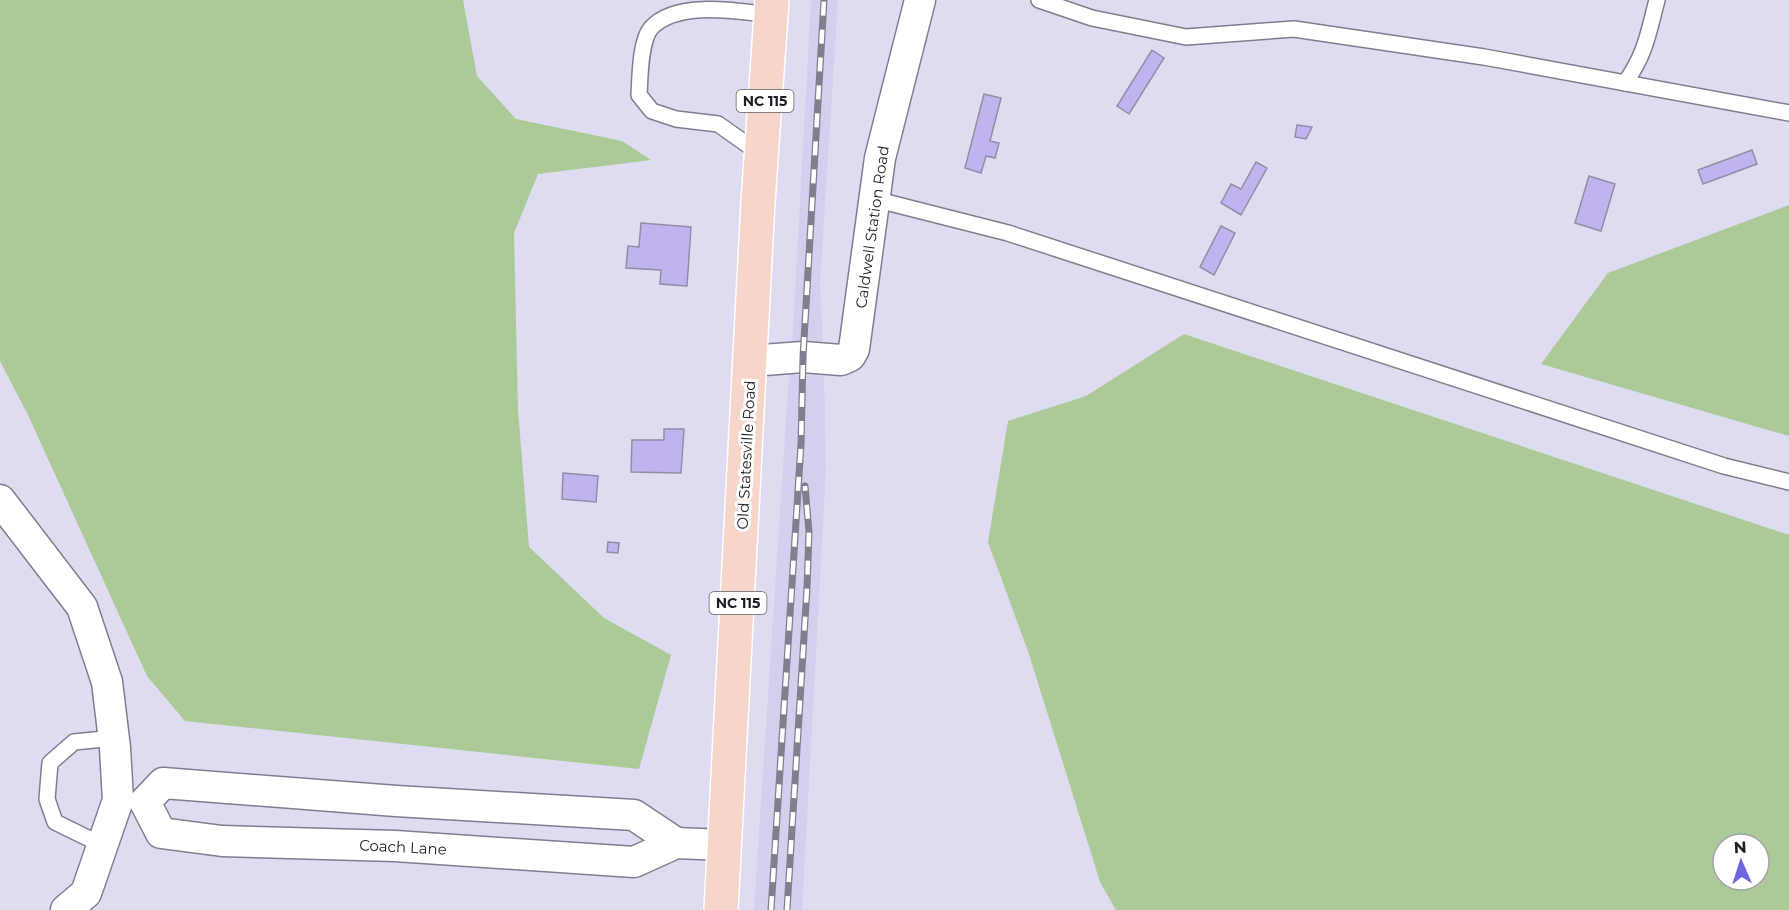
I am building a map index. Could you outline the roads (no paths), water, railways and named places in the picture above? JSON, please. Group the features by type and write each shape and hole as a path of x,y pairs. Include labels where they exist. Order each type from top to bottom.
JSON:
{"main road":[{"name":"Old Statesville Road","path":"721,910 772,7"}],"street":[{"name":"Caldwell Station Road","path":"751,361 802,357 840,360 850,356 854,349 880,158 920,0"},
{"path":"0,500 82,607 107,682 114,738 131,801"},
{"path":"66,910 86,893 102,845 131,801 164,783 396,801 634,815 676,843"},
{"name":"Coach Lane","path":"131,801 161,833 222,841 395,846 634,862 676,843 725,845"},
{"path":"395,846 396,801"}],"lane":[{"path":"1039,0 1092,18 1186,37 1294,28 1484,57 1789,113"},
{"path":"1625,83 1638,64 1646,45 1657,0"},
{"path":"762,155 718,124 676,120 652,111 639,95 641,56 651,28 672,13 697,7 772,7"},
{"path":"874,199 1008,232 1724,466 1789,482"},
{"path":"102,845 55,822 47,799 50,763 74,742 114,738"}],"railway":[{"path":"771,910 801,444 803,357 824,0"},
{"path":"787,910 807,588 809,532 805,486"}]}
